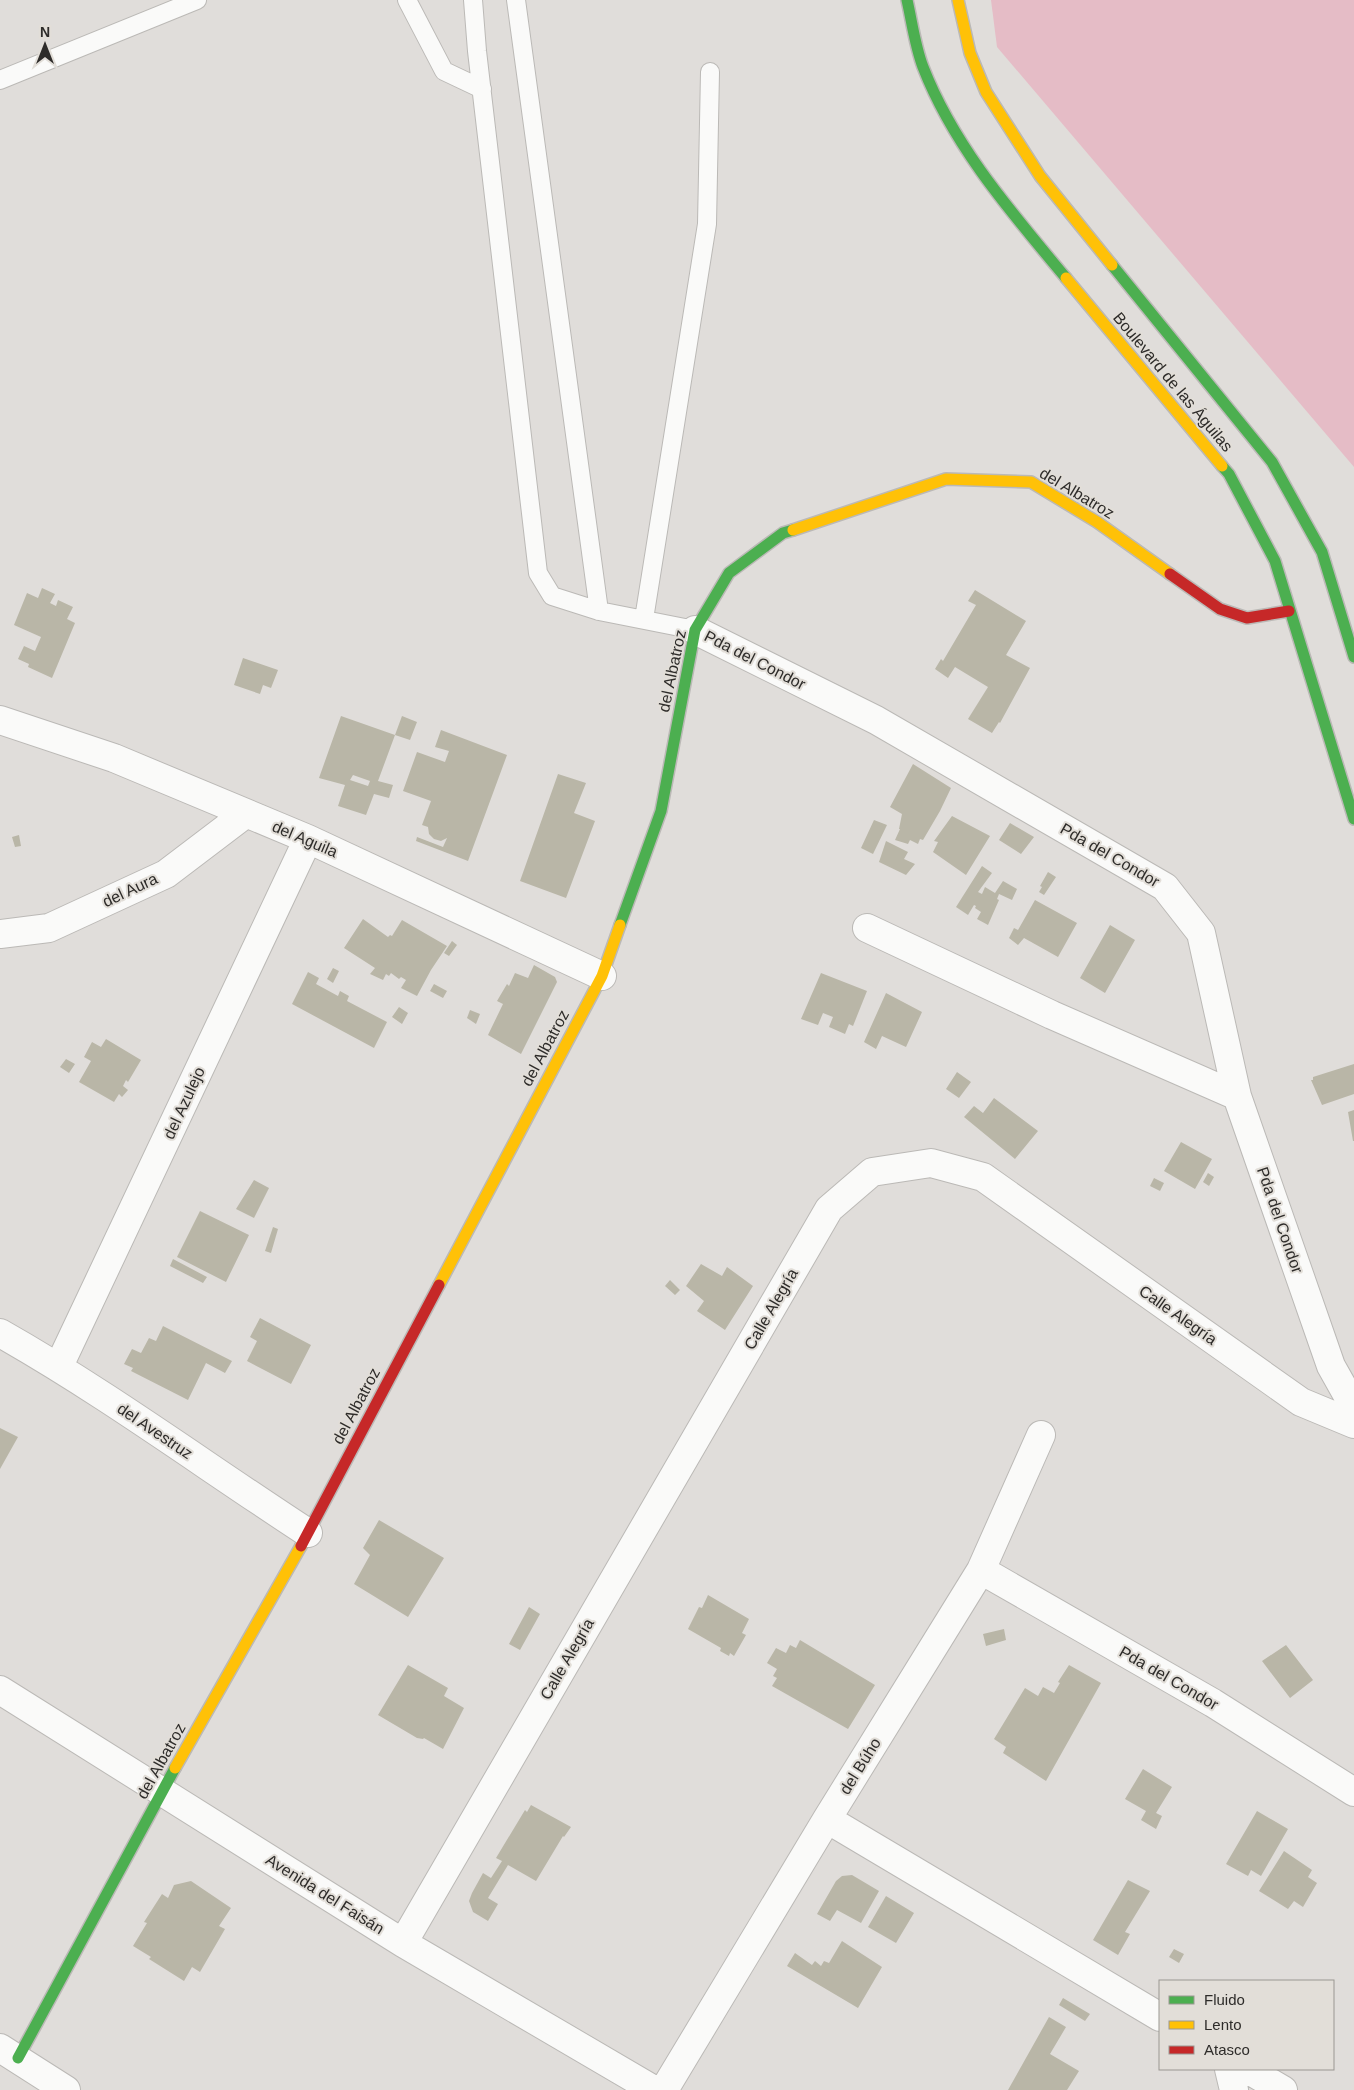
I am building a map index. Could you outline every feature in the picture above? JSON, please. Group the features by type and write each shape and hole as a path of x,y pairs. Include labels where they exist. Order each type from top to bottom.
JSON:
{"street":[{"name":"Boulevard de las Águilas","path":"907,0 922,65 941,109 999,198 1229,474 1274,562 1354,819"},
{"name":"Boulevard de las Águilas","path":"958,0 970,53 986,92 1040,176 1272,462 1322,552 1354,657"},
{"name":"del Albatroz","path":"9,2053 161,1792 308,1533 602,976 661,811 695,630 729,573 783,534 946,479 1031,482 1097,522 1220,610 1247,618 1289,611"},
{"name":"Pda del Condor","path":"695,630 876,720 1165,887 1201,933 1237,1096 1331,1366 1354,1407"},
{"name":"del Aguila","path":"0,720 114,758 308,839 602,976"},
{"name":"del Aura","path":"0,934 49,928 166,874 245,814"},
{"name":"del Azulejo","path":"59,1366 308,839"},
{"path":"867,928 1052,1015 1237,1096"},
{"name":"Calle Alegría","path":"403,1942 829,1209 872,1172 931,1163 982,1177 1301,1402 1354,1424"},
{"name":"del Avestruz","path":"0,1333 59,1366 308,1533"},
{"name":"del Búho","path":"664,2090 827,1819 982,1570 1041,1436"},
{"name":"Pda del Condor","path":"982,1570 1213,1703 1354,1792"},
{"name":"Avenida del Faisán","path":"0,1690 403,1942 654,2090"},
{"path":"827,1819 1159,2016"},
{"path":"9,2053 66,2090"},
{"path":"1229,2070 1234,2090"},
{"path":"1249,2070 1283,2090"}],"lane":[{"path":"0,80 197,0"},
{"path":"408,0 444,71 482,89"},
{"path":"473,0 538,573 552,596 599,611 695,630"},
{"path":"516,0 599,611"},
{"path":"644,619 707,224 710,72"}],"shaded area":[{"path":"991,0 1354,0 1354,467 997,47"}],"building":[{"path":"42,588 55,594 50,603 56,606 58,600 73,607 67,619 75,623 52,678 28,667 29,664 18,659 24,646 35,651 41,637 14,625 27,593 38,598"},
{"path":"975,590 1026,621 1006,655 1030,668 1000,723 992,733 968,719 988,687 955,667 948,678 935,669 941,659 943,661 976,605 968,601"},
{"path":"243,658 278,670 271,688 263,685 260,694 234,685"},
{"path":"341,716 395,735 378,781 393,785 389,798 374,794 366,815 338,806 345,785 319,778","holes":["353,775 370,781 368,786 350,780"]},
{"path":"402,716 417,722 410,740 395,735"},
{"path":"441,730 507,755 468,861 416,841 417,837 443,847 447,838 441,841 434,839 429,834 428,827 422,825 431,801 403,791 417,752 445,762 449,751 435,747"},
{"path":"913,764 951,788 923,840 920,839 918,844 910,840 908,844 895,840 900,829 902,814 890,807"},
{"path":"558,774 586,783 574,813 595,821 566,898 520,881"},
{"path":"952,816 990,836 966,875 933,852 938,842 934,841"},
{"path":"874,820 887,825 873,854 861,848"},
{"path":"1010,823 1034,837 1021,854 999,840"},
{"path":"19,835 21,846 15,847 12,837"},
{"path":"886,841 908,852 904,859 915,864 906,875 879,862"},
{"path":"982,866 992,873 978,892 982,894 985,887 995,893 1003,881 1017,889 1012,900 999,894 997,899 999,900 988,925 977,919 981,912 975,908 976,906 974,905 968,915 956,907"},
{"path":"1048,872 1056,877 1044,895 1039,892 1042,887 1040,886"},
{"path":"1035,900 1077,923 1058,957 1024,938 1018,945 1009,938 1014,928 1018,930"},
{"path":"363,919 388,937 392,936 402,920 447,946 417,996 401,988 406,980 401,977 399,979 391,973 389,976 386,974 383,980 370,974 375,968 344,948"},
{"path":"1110,925 1135,940 1105,993 1080,978"},
{"path":"452,941 457,945 449,956 444,953"},
{"path":"534,965 555,977 557,982 521,1054 488,1035 503,1004 497,1001 507,984 509,986 515,973 528,978"},
{"path":"333,968 339,971 333,983 327,979"},
{"path":"308,972 319,978 316,984 338,996 340,991 349,996 347,1001 387,1022 374,1048 292,1004"},
{"path":"821,973 867,991 853,1026 849,1024 845,1034 829,1027 833,1017 823,1013 818,1025 801,1019"},
{"path":"434,984 447,991 443,998 430,991"},
{"path":"886,993 922,1012 906,1047 882,1036 876,1049 864,1042"},
{"path":"399,1007 408,1013 402,1024 392,1017"},
{"path":"470,1010 480,1014 476,1024 467,1018"},
{"path":"106,1039 141,1060 128,1082 126,1080 123,1086 128,1090 122,1097 119,1094 114,1102 79,1082 91,1061 84,1057 92,1042 101,1047"},
{"path":"66,1059 75,1064 69,1073 60,1067"},
{"path":"1354,1064 1354,1094 1322,1105 1311,1080 1313,1080 1313,1077"},
{"path":"957,1072 971,1082 959,1098 946,1089"},
{"path":"994,1098 1038,1131 1015,1159 964,1117 974,1106 983,1113"},
{"path":"1354,1110 1354,1141 1353,1141 1348,1112"},
{"path":"1181,1142 1212,1159 1195,1189 1164,1171"},
{"path":"1208,1173 1214,1177 1209,1186 1203,1182"},
{"path":"1154,1178 1164,1183 1160,1191 1150,1186"},
{"path":"254,1180 269,1188 254,1218 236,1209"},
{"path":"200,1211 249,1235 226,1282 177,1257"},
{"path":"273,1227 278,1229 271,1253 265,1251"},
{"path":"173,1259 207,1277 203,1283 170,1266"},
{"path":"701,1264 722,1276 727,1267 753,1286 725,1330 697,1311 704,1301 686,1286"},
{"path":"670,1280 680,1290 675,1295 665,1286"},
{"path":"260,1318 311,1345 291,1384 247,1361 257,1341 250,1337"},
{"path":"163,1326 232,1361 225,1373 206,1363 188,1400 131,1371 133,1368 124,1364 132,1349 141,1353 149,1338 156,1341"},
{"path":"0,1428 18,1437 0,1469"},
{"path":"379,1520 444,1558 408,1617 354,1584 370,1555 363,1548"},
{"path":"708,1595 749,1619 742,1633 746,1635 734,1656 730,1653 729,1656 720,1651 721,1648 688,1629 699,1607 702,1608"},
{"path":"529,1607 540,1614 520,1650 509,1644"},
{"path":"1004,1629 1006,1640 986,1646 983,1634"},
{"path":"800,1640 875,1685 848,1729 772,1686 777,1678 773,1676 777,1669 767,1663 776,1648 786,1653 790,1645 796,1648"},
{"path":"1286,1645 1313,1680 1290,1698 1262,1661"},
{"path":"408,1665 448,1688 444,1696 464,1708 443,1749 424,1738 417,1738 378,1715"},
{"path":"1069,1665 1101,1683 1046,1781 1003,1753 1006,1747 994,1739 1025,1688 1038,1696 1043,1687 1054,1693 1060,1683 1058,1682"},
{"path":"1143,1769 1172,1787 1156,1813 1162,1816 1156,1829 1141,1820 1146,1811 1125,1799"},
{"path":"531,1805 571,1827 563,1836 536,1881 508,1865 488,1898 498,1904 488,1921 473,1912 469,1901 483,1873 491,1878 502,1861 496,1858 525,1810 527,1812"},
{"path":"1257,1811 1288,1829 1261,1876 1251,1870 1248,1876 1226,1864"},
{"path":"1284,1851 1312,1870 1308,1877 1317,1883 1303,1907 1294,1901 1288,1909 1259,1891"},
{"path":"852,1875 879,1891 861,1923 837,1910 830,1921 817,1914 836,1881 842,1876"},
{"path":"1128,1880 1150,1891 1125,1932 1130,1934 1118,1955 1093,1940"},
{"path":"191,1881 231,1908 219,1926 225,1929 200,1972 192,1967 184,1981 149,1959 151,1957 133,1946 147,1923 144,1922 162,1894 168,1898 174,1885"},
{"path":"886,1896 914,1913 896,1943 868,1927"},
{"path":"842,1941 882,1967 858,2008 787,1966 795,1953 812,1965 815,1961 821,1966 824,1961 829,1963"},
{"path":"1174,1949 1184,1954 1179,1963 1169,1957"},
{"path":"1063,1998 1090,2014 1085,2021 1059,2005"},
{"path":"1049,2017 1066,2027 1050,2054 1079,2071 1067,2090 1008,2090"}],"traffic: fast":[{"path":"907,0 920,59 951,125 1005,204 1066,278"},
{"path":"1112,265 1272,462 1322,552 1354,657"},
{"path":"1222,466 1229,474 1275,561 1354,819"},
{"path":"620,925 661,811 695,630 729,573 783,533 793,530"},
{"path":"18,2058 175,1768"}],"traffic: slow":[{"path":"958,0 970,53 986,92 1040,176 1112,265"},
{"path":"1066,278 1222,466"},
{"path":"793,530 946,479 1031,482 1097,522 1170,574"},
{"path":"439,1285 602,976 620,925"},
{"path":"175,1768 301,1546"}],"traffic: jam":[{"path":"1170,574 1220,609 1247,618 1289,611"},
{"path":"301,1546 439,1285"}]}
